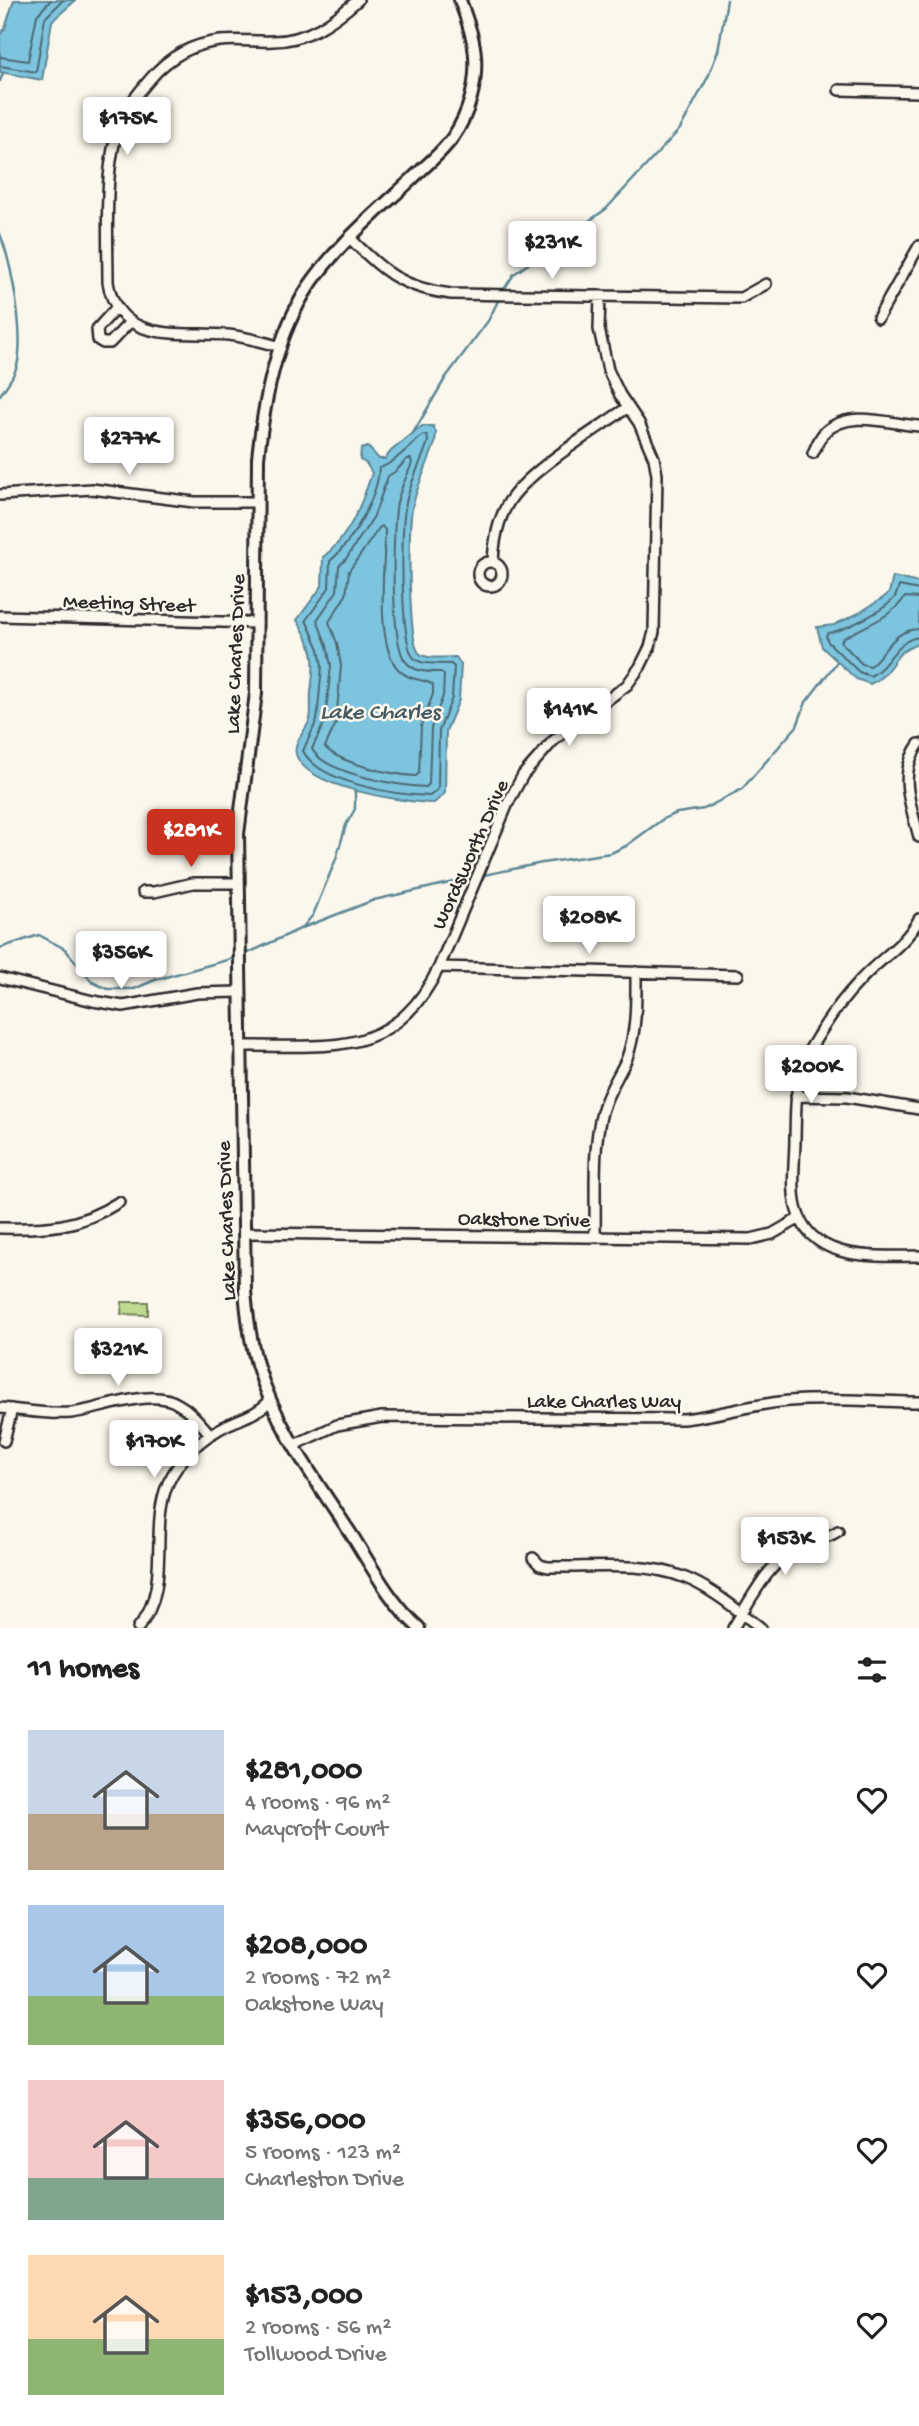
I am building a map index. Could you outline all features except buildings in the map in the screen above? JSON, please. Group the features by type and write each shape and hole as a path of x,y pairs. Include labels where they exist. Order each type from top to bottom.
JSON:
{"street":[{"path":"281,347 230,335 151,331 130,322 116,308 110,296 108,282 110,173 116,136 137,94 165,64 189,48 223,41 277,41 297,37 327,24 358,0"},
{"name":"Lake Charles Drive","path":"419,1628 391,1597 293,1445 270,1401 257,1364 248,1324 245,1290 238,834 256,693 257,502 261,424 268,389 292,317 328,260 444,149 466,114 474,87 475,55 460,0"},
{"path":"839,90 919,92"},
{"path":"350,238 388,274 408,285 451,294 741,298 766,284"},
{"path":"878,318 919,246"},
{"name":"Wordsworth Drive","path":"241,1046 337,1045 372,1037 395,1025 413,1010 428,991 509,801 523,775 553,741 627,685 650,647 655,618 657,475 648,440 613,383 603,356 599,329 600,296"},
{"path":"116,308 97,329 98,340 110,343 130,322"},
{"path":"493,562 499,523 518,489 628,407"},
{"path":"813,453 823,434 843,423 869,419 919,426"},
{"path":"0,495 92,489 194,502 257,502"},
{"name":"Meeting Street","path":"0,616 257,623"},
{"path":"919,744 908,764 906,776 919,838"},
{"path":"143,892 193,883 238,883"},
{"path":"919,919 910,934 858,983 809,1051 801,1069 796,1096 794,1192 800,1218 822,1243 836,1251 851,1255 919,1256"},
{"path":"910,934 919,942"},
{"path":"439,967 738,975"},
{"path":"595,1237 599,1127 606,1098 626,1060 633,1039 636,972"},
{"path":"0,978 123,1006 197,993 240,992"},
{"path":"796,1096 847,1097 919,1109"},
{"path":"0,1228 64,1226 119,1202"},
{"name":"Oakstone Drive","path":"244,1233 751,1239 772,1234 800,1218"},
{"path":"0,1408 40,1413 71,1413 148,1398 162,1399 176,1402 185,1408 210,1434"},
{"name":"Lake Charles Way","path":"293,1445 337,1424 382,1417 683,1419 793,1400 919,1402"},
{"path":"138,1628 148,1613 157,1589 159,1512 169,1482 189,1451 210,1434 260,1412 270,1401"},
{"path":"4,1441 12,1409"},
{"path":"733,1628 784,1556 799,1546 827,1539 838,1531"},
{"path":"533,1558 540,1565 548,1567 638,1568 669,1573 702,1586 761,1628"}],"green space":[{"path":"122,1302 148,1302 148,1315 121,1314"}],"water":[{"path":"14,0 76,0 52,21 42,80 0,72 0,35"},
{"name":"Lake Charles","path":"422,426 433,426 436,432 435,443 412,509 411,607 415,644 422,655 456,657 461,665 459,700 446,731 445,793 434,803 379,796 335,784 303,766 296,754 298,740 310,719 313,662 311,647 297,620 322,586 323,557 347,530 364,496 372,473 366,463 360,460 361,449 368,447 379,459 385,459"},
{"path":"893,577 919,583 919,643 901,653 883,675 870,684 856,679 822,647 817,627 834,625 883,598 889,593"}],"waterway":[{"path":"503,291 514,274 606,209 680,129 708,77 718,51 727,0"},
{"path":"0,81 3,73"},
{"path":"0,234 13,281 19,337 16,370 0,395"},
{"path":"412,435 446,377 488,321 500,297"},
{"path":"479,876 611,853 626,846 663,819 677,813 704,809 742,789 797,726 806,702 837,662"},
{"path":"302,928 313,915 336,859 346,825 355,809 355,790"},
{"path":"244,955 302,928 374,900 472,878"},
{"path":"0,948 39,935 65,949 92,982 108,989 134,989 155,980 238,957"}]}
